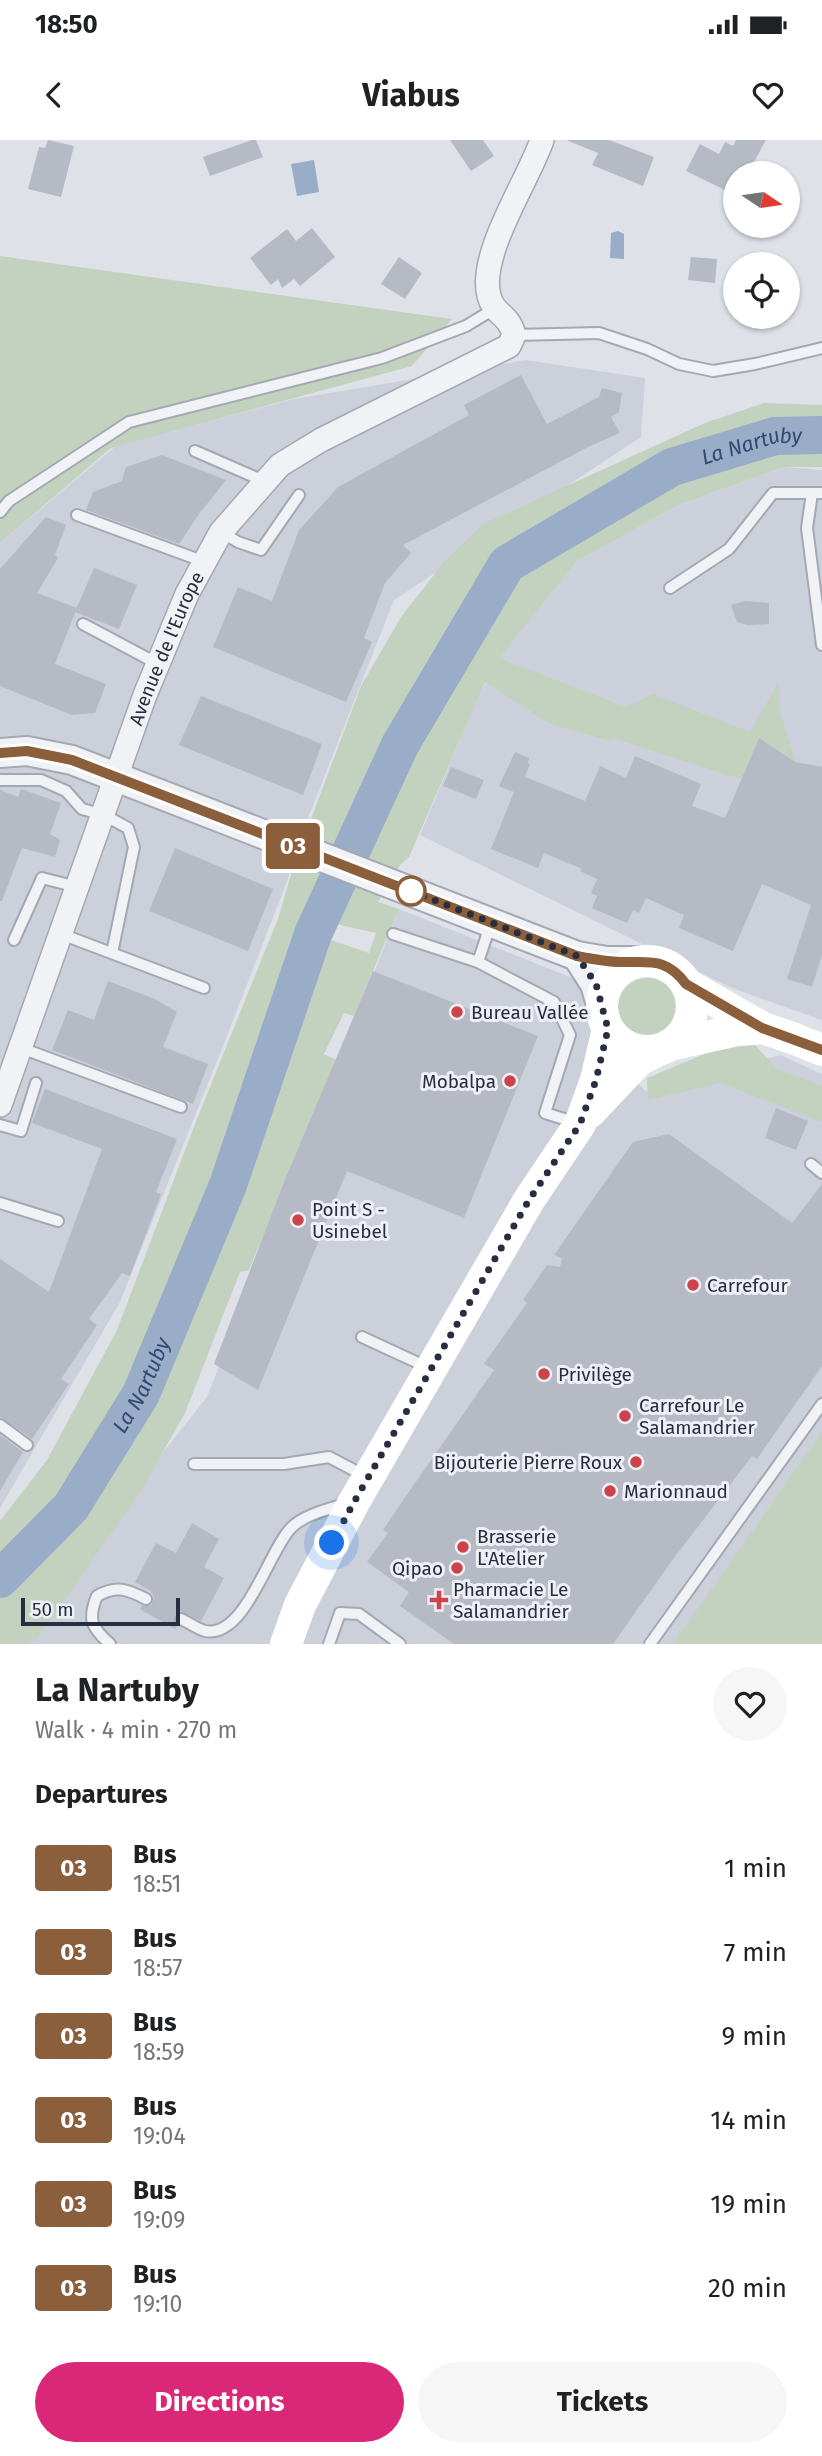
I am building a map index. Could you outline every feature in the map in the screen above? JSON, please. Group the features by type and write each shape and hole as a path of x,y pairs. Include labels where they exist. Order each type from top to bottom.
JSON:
{"main road":[{"path":"580,1124 596,1080 607,986 615,974 628,965 642,961 657,962 670,968 686,984 762,1028 822,1050"},
{"path":"285,1641 300,1605 361,1490 529,1200 580,1124 633,1065 683,1033 690,1020 692,1005 686,984"},
{"path":"605,1018 617,1040 630,1048 644,1051 738,1030 762,1028"}],"street":[{"path":"514,335 511,321 494,309 488,293 489,266 504,221 534,164 542,140"},
{"name":"Avenue de l'Europe","path":"0,1105 12,1059 61,934 158,664 187,594 221,533 280,465 321,440 509,346 514,335"},
{"path":"0,753 27,751 72,760 577,956 615,962 642,961"},
{"path":"577,956 596,984 605,1018"}],"lane":[{"path":"0,512 9,501 129,422 382,358 466,326 494,309"},
{"path":"514,335 599,333 648,349 679,364 713,371 822,348"},
{"path":"195,451 266,482"},
{"path":"670,587 729,549 773,493 817,493 807,528 822,645"},
{"path":"221,533 261,550 299,495"},
{"path":"77,515 205,562"},
{"path":"83,624 158,664"},
{"path":"0,780 41,780 66,791 82,809 128,828 134,847 112,953"},
{"path":"15,940 41,878 77,887"},
{"path":"478,962 491,923"},
{"path":"61,934 204,988"},
{"path":"393,934 478,962 554,1002 570,1035 545,1114 580,1124"},
{"path":"12,1059 181,1107"},
{"path":"0,1125 21,1131 36,1083"},
{"path":"811,1164 822,1173"},
{"path":"0,1203 58,1221"},
{"path":"362,1337 431,1369"},
{"path":"650,1644 822,1404"},
{"path":"0,1425 27,1445"},
{"path":"181,1619 204,1631 218,1630 229,1625 254,1592 285,1535 294,1524 361,1490 329,1457 284,1464 194,1464"},
{"path":"110,1644 96,1632 92,1622 92,1610 97,1596 117,1588 129,1590 146,1600"},
{"path":"329,1644 340,1613 359,1615 400,1644"}],"shaded area":[{"path":"526,360 645,378 641,437 394,600 304,828 286,884 223,1046 120,1302 0,1508 0,543 116,446 294,399"},
{"path":"784,467 822,470 822,1020 732,988 420,835 477,699 498,658 577,561 681,504"},
{"path":"399,909 580,981 595,1042 646,1091 780,1055 822,1074 822,1456 697,1644 5,1644 24,1628 207,1397"}],"green space":[{"path":"0,256 452,319 412,366 111,448 0,543"},
{"name":"La Nartuby","path":"764,403 822,405 822,467 784,467 681,504 577,561 499,658 626,707 653,694 750,732 778,683 780,711 795,762 759,738 741,779 612,738 610,741 550,724 485,682 409,857 400,865 378,902 399,909 354,1016 344,1013 324,1054 336,1060 249,1270 240,1272 185,1413 141,1491 37,1639 24,1644 0,1644 0,1521 47,1460 117,1330 195,1124 278,919 294,864 361,686 401,617 444,562 483,524 705,423","holes":["327,922 376,933 369,953 322,937"]},
{"path":"647,978 658,980 671,991 676,1007 674,1018 663,1031 647,1036 636,1034 623,1023 618,1007 620,996 631,983"},
{"path":"755,1045 777,1069 822,1086 822,1122 720,1083 648,1100 647,1078 719,1048"},
{"path":"822,1432 822,1644 673,1644"}],"water":[{"path":"314,160 319,192 297,196 291,164"},
{"path":"618,231 624,234 624,259 610,258 611,233"}],"building":[{"path":"48,140 74,146 61,197 28,189 39,147 45,148"},
{"path":"256,140 263,157 210,176 203,157"},
{"path":"450,140 483,140 494,156 471,171"},
{"path":"566,140 609,140 654,157 643,186 592,165 598,153"},
{"path":"736,140 766,140 755,161 723,161 723,189 686,171 700,144 719,154 725,142 733,146"},
{"path":"312,228 335,257 300,286 294,279 282,288 278,279 271,285 250,258 287,229 296,241"},
{"path":"399,257 422,273 405,299 381,284"},
{"path":"691,257 717,259 715,283 688,280"},
{"path":"521,375 547,424 599,397 602,388 622,393 619,412 611,417 620,433 590,446 403,545 411,553 385,583 364,638 372,642 346,702 213,647 238,587 272,601 299,530 338,487 469,415 464,405"},
{"path":"162,455 226,480 179,544 86,510 93,492 122,481 126,467"},
{"path":"46,517 66,525 55,555 58,558 37,593 77,608 55,664 106,684 95,713 72,715 0,686 0,569"},
{"path":"94,568 137,585 119,629 75,612"},
{"path":"745,601 769,603 769,624 747,625 737,622 731,605"},
{"path":"201,696 322,744 303,795 179,745"},
{"path":"759,738 795,762 822,767 822,955 812,987 787,979 811,905 762,884 733,951 679,928 684,915 646,898 639,913 633,910 627,923 592,908 597,896 591,893 597,879 580,871 582,869 544,853 538,868 491,849 514,792 499,786 515,752 529,758 530,764 525,777 585,801 600,766 626,778 635,756 701,784 692,806 725,818"},
{"path":"451,767 484,780 476,799 443,786"},
{"path":"21,789 61,803 50,834 60,840 55,857 22,848 0,901 0,790 18,797"},
{"path":"175,848 273,889 248,951 149,911"},
{"path":"373,971 538,1036 464,1218 347,1171 258,1390 214,1364 284,1182"},
{"path":"108,981 155,999 177,1012 163,1047 208,1064 193,1104 52,1050 68,1010 94,1020"},
{"path":"45,1089 177,1139 156,1192 161,1194 130,1276 122,1273 89,1319 97,1325 61,1379 69,1384 32,1439 0,1417 0,1259 49,1292 102,1149 32,1123"},
{"path":"776,1108 808,1121 796,1150 765,1138"},
{"name":"Carrefour Le Salamandrier","path":"669,1134 792,1223 822,1184 822,1366 757,1459 752,1456 671,1562 613,1644 454,1644 400,1606 409,1592 367,1562 388,1533 383,1530 494,1370 484,1364 527,1303 523,1300 547,1265 560,1267 562,1258 554,1255 633,1142"},
{"path":"0,1435 23,1452 0,1491"},
{"path":"192,1523 219,1539 204,1567 224,1578 201,1621 180,1611 174,1616 177,1626 175,1629 140,1609 142,1606 151,1605 154,1598 151,1591 135,1582 156,1543 176,1553"}],"waterway":[{"name":"La Nartuby","path":"0,1579 71,1507 141,1394 228,1185 313,934 400,745 507,564 672,467 775,436 822,435"}],"bus line":[{"name":"03","path":"0,753 27,751 72,760 577,956 607,961 657,962 677,972 686,984 708,998 762,1028 822,1050"}],"place":[{"name":"Bureau Vallée","path":"457,1012"},
{"name":"Mobalpa","path":"510,1081"},
{"name":"Point S - Usinebel","path":"298,1220"},
{"name":"Carrefour","path":"693,1285"},
{"name":"Privilège","path":"544,1374"},
{"name":"Carrefour Le Salamandrier","path":"625,1416"},
{"name":"Bijouterie Pierre Roux","path":"636,1462"},
{"name":"Marionnaud","path":"610,1491"},
{"name":"Brasserie L'Atelier","path":"463,1547"},
{"name":"Qipao","path":"457,1568"},
{"name":"Pharmacie Le Salamandrier","path":"439,1600"}],"route":[{"path":"332,1543 529,1200 580,1124 596,1080 608,1029 596,984 577,956 411,891"}]}
